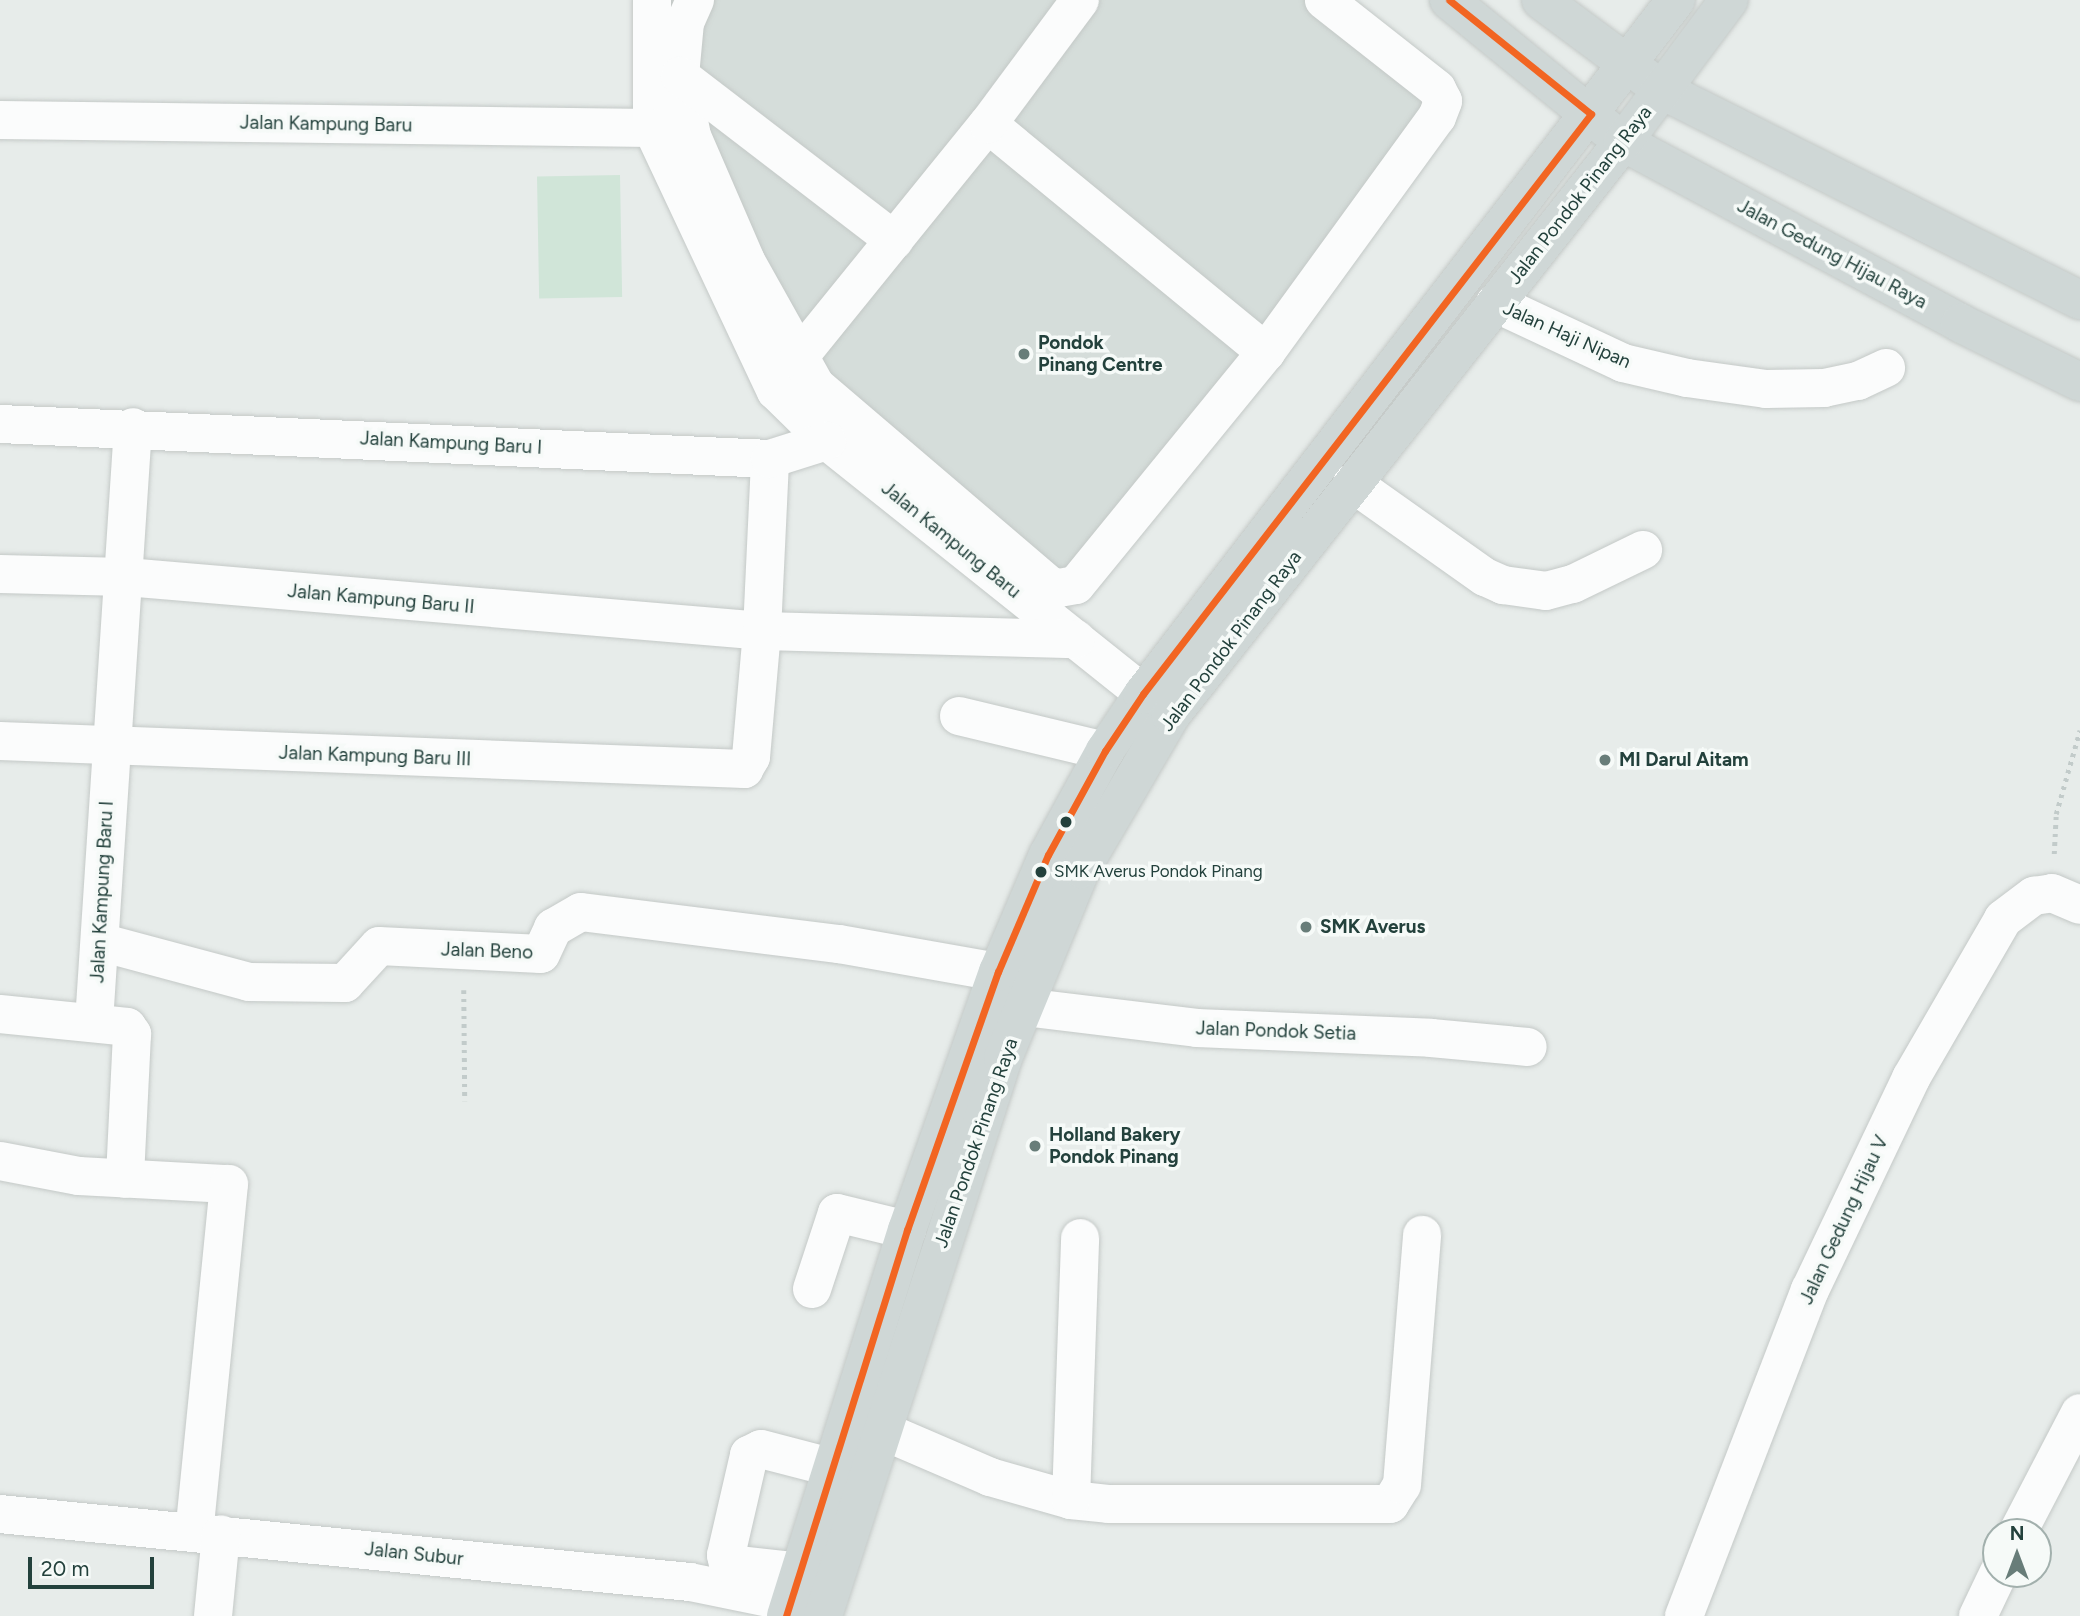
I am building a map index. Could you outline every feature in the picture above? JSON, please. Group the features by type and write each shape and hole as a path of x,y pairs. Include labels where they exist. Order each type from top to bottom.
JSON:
{"main road":[{"name":"Jalan Gedung Hijau Raya","path":"1448,0 1623,142 1960,323 2080,382"},
{"path":"1541,0 1662,90 2080,300"},
{"name":"Jalan Pondok Pinang Raya","path":"805,1603 881,1430 1024,1007 1014,963 1081,869 1157,704 1676,0"},
{"name":"Jalan Pondok Pinang Raya","path":"805,1603 830,1467 907,1230 1014,963 1048,855 1105,751 1157,704 1352,483 1623,142 1729,0"}],"street":[{"name":"Jalan Kampung Baru","path":"652,0 652,128 776,391 827,441 1157,704"},
{"path":"695,0 685,22 680,76 692,136 746,261 816,386 1050,586 1059,588 1076,585 1266,352 1437,117 1443,101 1437,89 1324,0"},
{"path":"799,357 988,124 1080,0"},
{"path":"680,76 894,240"},
{"name":"Jalan Kampung Baru","path":"0,120 652,128"},
{"path":"988,124 1266,352"},
{"path":"652,128 692,136"},
{"name":"Jalan Haji Nipan","path":"1495,303 1623,363 1728,385 1824,388 1858,381 1885,368"},
{"name":"Jalan Kampung Baru I","path":"0,424 133,427 769,459"},
{"name":"Jalan Kampung Baru I","path":"94,1022 110,744 126,577 133,427"},
{"path":"827,441 769,459 762,631 1076,639"},
{"path":"1352,483 1485,578 1503,585 1545,591 1573,584 1643,550"},
{"name":"Jalan Kampung Baru II","path":"0,574 126,577 762,631"},
{"name":"Jalan Kampung Baru III","path":"0,741 732,771 748,764 762,631"},
{"path":"959,716 1105,751"},
{"name":"Jalan Gedung Hijau V","path":"1684,1616 1810,1290 1911,1078 2003,919 2034,896 2066,899"},
{"name":"Jalan Beno","path":"100,942 249,982 345,983 379,946 541,954 553,928 581,912 1014,963"},
{"name":"Jalan Pondok Setia","path":"1024,1007 1197,1028 1528,1047"},
{"path":"0,1013 127,1027 132,1034 125,1179"},
{"path":"0,1161 125,1179 230,1185 208,1533 214,1616"},
{"path":"812,1289 837,1213 907,1230"},
{"path":"881,1430 990,1477 1071,1500 1108,1504 1390,1504 1402,1485 1422,1235"},
{"path":"1071,1500 1080,1238"},
{"path":"2025,1518 2080,1413"},
{"path":"805,1603 729,1564 726,1555 749,1455 756,1448 830,1467"},
{"name":"Jalan Subur","path":"0,1514 690,1582 805,1603"},
{"path":"1978,1616 1991,1588"}],"path":[{"path":"2066,899 2056,814 2080,730"},
{"path":"465,1101 462,1023 467,951"}],"shaded area":[{"path":"695,0 1324,0 1437,89 1076,585 816,386 692,136"}],"green space":[{"path":"620,175 622,297 539,298 537,176"}],"transit line":[{"path":"786,1616 907,1230 998,972 1048,855 1105,751 1143,694 1591,114 1449,0"}],"place":[{"name":"Pondok Pinang Centre","path":"1024,354"},
{"name":"MI Darul Aitam","path":"1605,760"},
{"name":"SMK Averus Pondok Pinang","path":"1041,872"},
{"name":"SMK Averus","path":"1306,927"},
{"name":"Holland Bakery Pondok Pinang","path":"1035,1146"}]}
